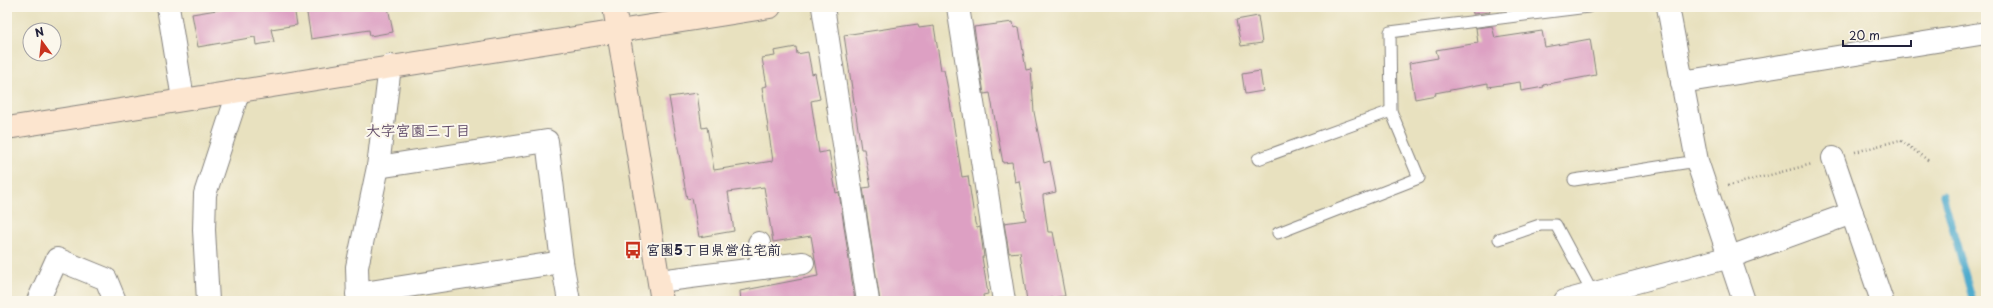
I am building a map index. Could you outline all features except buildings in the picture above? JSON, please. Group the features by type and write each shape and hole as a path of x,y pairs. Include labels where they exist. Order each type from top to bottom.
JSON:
{"street":[{"path":"168,7 182,99"},
{"path":"614,7 660,291 762,268 803,263"},
{"path":"7,128 390,66 770,7"},
{"path":"823,7 868,301"},
{"path":"958,7 1004,301"},
{"path":"1668,7 1697,161 1744,301"},
{"path":"1682,82 1986,34"},
{"path":"390,66 378,166 357,267 357,298 562,262"},
{"path":"208,301 204,230 205,194 239,90"},
{"path":"378,166 547,141 562,262 569,301"},
{"path":"1833,158 1882,301"},
{"path":"1565,301 1730,257 1852,213"},
{"path":"759,243 762,268"},
{"path":"38,301 57,259 106,279 114,301"}],"lane":[{"path":"1278,233 1419,178 1391,111 1390,32 1588,7"},
{"path":"1258,159 1391,111"},
{"path":"1574,180 1697,161"},
{"path":"1499,239 1540,225 1556,225 1593,294"}],"waterway":[{"path":"1943,195 1973,301"}],"place":[{"name":"宮園5丁目県営住宅前","path":"633,250"}],"district":[{"name":"大字宮園三丁目","path":"418,131"}]}
